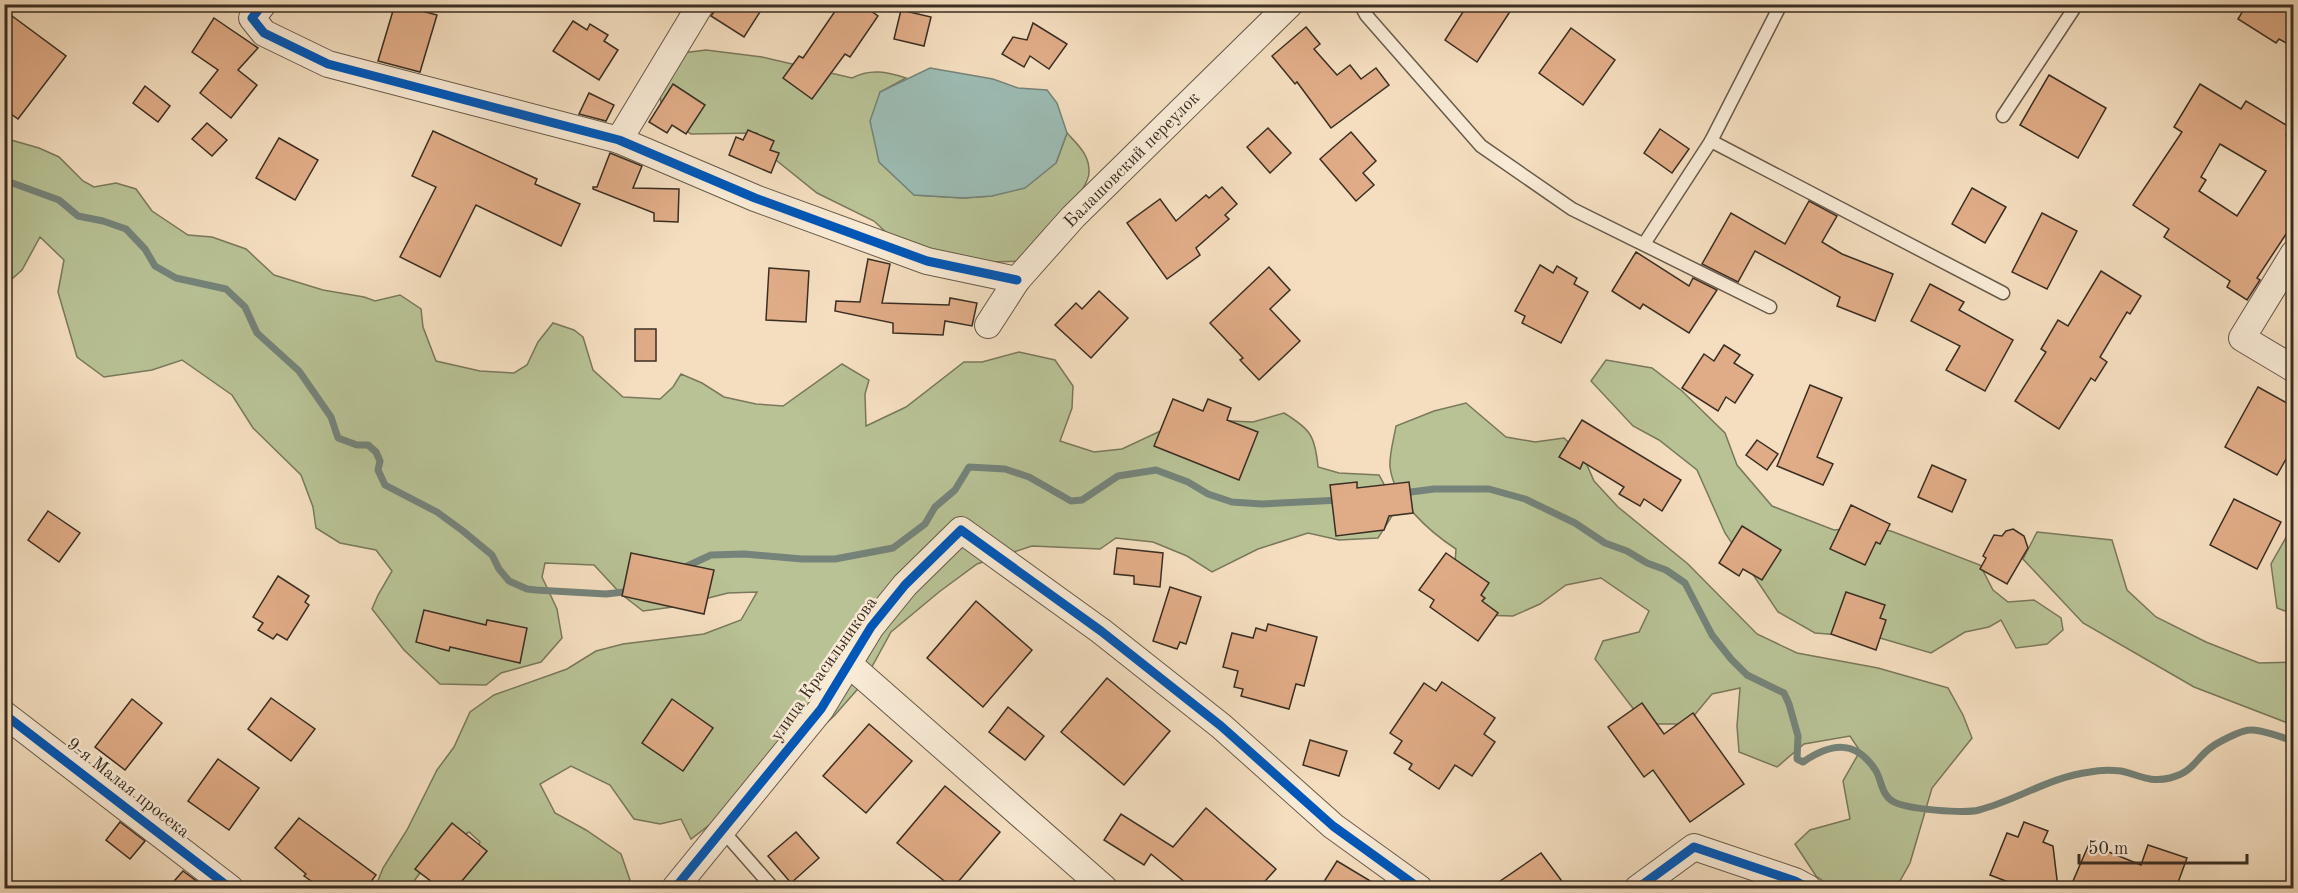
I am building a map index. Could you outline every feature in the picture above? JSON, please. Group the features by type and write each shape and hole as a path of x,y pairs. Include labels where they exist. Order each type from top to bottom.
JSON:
{"street":[{"path":"619,140 701,4"},
{"name":"Балашовский переулок","path":"988,325 1017,280 1073,217 1290,4"},
{"path":"257,11 264,33 328,64 619,140 754,198 927,261 1017,280"},
{"path":"2294,253 2242,338 2294,369"},
{"name":"улица Красильникова","path":"675,888 821,709 871,627 905,585 961,530 1110,639 1221,726 1333,826 1419,888"},
{"path":"850,664 1104,888"},
{"name":"9-я Малая просека","path":"4,714 230,888"},
{"path":"1638,888 1694,847 1795,881 1808,888"}],"lane":[{"path":"1360,4 1366,15 1481,146 1572,209 1770,307"},
{"path":"1644,244 1711,141 1780,4"},
{"path":"2003,116 2076,4"},
{"path":"1711,141 2003,293"},
{"path":"723,831 773,888"}],"green space":[{"path":"706,50 762,57 852,78 866,73 879,72 906,78 880,92 914,195 963,198 992,196 1056,163 1067,133 1088,161 1087,182 1072,205 1025,261 992,262 917,246 890,236 874,221 817,193 771,156 757,133 691,134 663,116 658,82 682,53"},
{"path":"4,138 39,148 59,157 83,181 94,187 116,183 136,189 152,211 188,235 212,237 246,249 274,275 323,290 375,301 400,295 421,309 423,327 436,361 480,371 514,373 527,365 538,342 553,323 574,330 583,337 593,370 623,397 660,399 673,387 681,374 702,383 724,397 756,404 783,406 842,364 869,380 865,394 866,426 906,407 964,362 982,362 1019,352 1055,360 1073,386 1072,408 1060,441 1094,452 1122,449 1186,419 1253,422 1284,413 1310,434 1318,467 1339,473 1379,475 1397,508 1378,538 1339,540 1308,533 1258,549 1212,572 1187,556 1153,542 1116,538 1100,549 1032,546 977,564 891,632 863,683 834,716 760,786 691,839 681,819 660,824 634,819 610,785 571,766 540,784 555,813 586,830 621,854 630,880 625,888 448,888 472,857 480,842 469,832 436,856 421,871 410,888 375,888 383,868 407,830 437,770 454,747 470,712 494,695 567,669 596,651 623,644 704,634 741,620 757,592 728,593 673,607 643,611 621,594 594,565 545,563 542,577 557,609 562,638 541,662 501,673 486,685 440,684 404,650 372,609 392,571 376,550 340,543 316,528 313,507 301,475 253,428 232,395 182,360 152,370 104,377 77,357 58,292 64,260 40,237 22,270 5,285"},
{"path":"1606,360 1652,368 1682,391 1725,433 1737,465 1772,506 1834,530 1867,527 1891,531 1980,565 1993,590 2008,602 2034,600 2061,618 2063,630 2047,644 2016,648 2001,620 1989,627 1965,632 1931,653 1880,638 1815,633 1778,612 1725,533 1697,470 1659,440 1633,426 1591,381"},
{"path":"1466,403 1506,437 1535,442 1564,438 1583,456 1594,481 1618,507 1688,564 1757,634 1797,653 1878,668 1948,688 1963,715 1972,738 1932,788 1910,863 1896,888 1833,888 1816,876 1795,844 1810,830 1850,819 1843,781 1860,751 1850,736 1804,744 1777,767 1739,752 1737,726 1740,688 1712,694 1687,724 1645,724 1595,659 1603,641 1639,632 1649,611 1601,578 1566,585 1540,604 1513,616 1479,615 1453,593 1456,549 1425,525 1398,492 1390,467 1390,457 1396,426 1434,411"},
{"path":"2037,532 2112,540 2127,590 2156,617 2206,642 2259,663 2293,662 2293,725 2194,687 2083,623 2023,559"},
{"path":"2294,533 2293,614 2277,608 2271,564 2288,534"}],"water":[{"path":"930,68 993,79 1018,88 1047,90 1057,103 1067,133 1056,163 1025,188 992,196 963,198 914,195 879,162 870,121 880,92"}],"building":[{"path":"395,4 437,15 420,72 378,61"},
{"path":"719,4 765,4 744,37 711,16"},
{"path":"840,4 861,4 878,16 850,57 845,54 812,99 783,78 799,56 803,58"},
{"path":"1468,4 1515,4 1477,62 1445,40"},
{"path":"2247,4 2283,4 2294,11 2294,47 2279,39 2276,43 2238,19"},
{"path":"4,10 66,56 18,119 4,109"},
{"path":"901,10 931,17 924,46 894,39"},
{"path":"214,18 258,48 238,70 257,85 231,118 200,93 218,70 192,52"},
{"path":"573,21 587,30 590,24 608,35 604,41 618,50 599,80 553,51"},
{"path":"1033,23 1067,44 1049,69 1030,56 1024,67 1002,54 1013,37 1027,40"},
{"path":"1306,27 1320,44 1314,49 1337,75 1350,65 1361,79 1376,68 1389,85 1331,128 1297,82 1295,84 1272,56"},
{"path":"1571,28 1615,60 1583,105 1539,73"},
{"path":"2049,75 2106,108 2078,158 2020,125"},
{"path":"673,84 705,105 686,134 672,125 667,133 649,122"},
{"path":"2200,84 2241,109 2246,101 2291,128 2286,135 2294,139 2294,222 2257,278 2260,280 2247,300 2227,287 2230,281 2164,237 2169,229 2133,205 2182,132 2174,127","holes":["2220,144 2266,171 2237,216 2199,191 2206,180 2201,177"]},
{"path":"145,86 170,106 158,122 133,103"},
{"path":"589,93 614,105 606,121 579,114"},
{"path":"207,123 227,140 212,156 192,139"},
{"path":"1268,128 1291,153 1270,173 1247,147"},
{"path":"1660,129 1689,149 1672,173 1644,153"},
{"path":"748,130 774,141 770,150 779,153 771,173 729,155 736,137 743,140"},
{"path":"433,131 537,179 535,184 580,204 561,246 476,205 440,277 400,257 436,187 412,176"},
{"path":"1351,132 1376,161 1363,173 1374,185 1356,201 1320,159"},
{"path":"279,138 318,160 295,200 256,178"},
{"path":"610,153 642,166 633,188 679,189 678,222 654,221 654,213 593,189 597,187"},
{"path":"1222,187 1237,204 1225,215 1229,219 1196,248 1200,255 1167,279 1127,223 1160,199 1176,221 1206,195 1209,198"},
{"path":"1972,188 2006,207 1985,243 1952,224"},
{"path":"1809,201 1837,216 1822,242 1842,254 1893,274 1875,321 1837,306 1840,297 1755,251 1738,282 1702,264 1731,213 1785,244"},
{"path":"2042,213 2077,231 2047,289 2012,272"},
{"path":"1636,252 1689,286 1693,278 1717,290 1689,333 1643,304 1640,309 1612,291"},
{"path":"868,259 890,264 882,303 949,305 950,298 977,303 972,326 945,321 943,335 893,333 893,323 835,311 836,301 860,302"},
{"path":"1540,265 1553,273 1557,266 1577,278 1574,284 1588,292 1561,343 1522,323 1525,316 1515,311"},
{"path":"1269,267 1290,290 1270,309 1300,341 1259,380 1240,360 1243,358 1210,323"},
{"path":"769,268 809,271 806,322 766,320"},
{"path":"2101,271 2141,296 2130,314 2127,312 2100,357 2107,362 2095,381 2091,378 2059,429 2015,401 2046,352 2041,349 2058,320 2068,326"},
{"path":"1930,284 1964,302 1959,310 2013,340 1985,391 1946,370 1960,346 1911,321"},
{"path":"1099,291 1128,318 1091,358 1055,325 1076,303 1082,309"},
{"path":"635,329 656,329 656,361 635,361"},
{"path":"1724,345 1740,355 1734,363 1753,375 1735,403 1726,397 1718,411 1682,388 1704,354 1714,361"},
{"path":"1810,385 1842,398 1817,457 1833,464 1823,485 1777,466"},
{"path":"2258,387 2294,407 2294,445 2277,475 2225,447"},
{"path":"1173,399 1203,411 1208,399 1231,408 1227,420 1258,432 1239,480 1154,446"},
{"path":"1582,420 1681,480 1662,511 1644,499 1640,506 1619,494 1624,487 1583,462 1580,469 1559,457"},
{"path":"1757,440 1778,454 1767,470 1746,455"},
{"path":"1932,465 1966,480 1952,512 1918,497"},
{"path":"1357,482 1357,488 1409,482 1413,513 1389,516 1384,530 1336,536 1330,485"},
{"path":"2234,499 2281,522 2257,569 2210,545"},
{"path":"1851,505 1890,524 1880,544 1876,542 1865,565 1830,549"},
{"path":"48,511 80,533 59,562 28,540"},
{"path":"1742,526 1781,550 1762,580 1743,569 1739,576 1719,563"},
{"path":"2013,529 2024,536 2028,548 2007,584 1980,569 1986,558 1983,556 1994,535 2002,536 2006,531"},
{"path":"1117,548 1163,553 1160,587 1134,584 1134,576 1114,574"},
{"path":"631,553 714,570 704,614 622,596"},
{"path":"1446,553 1489,583 1481,595 1485,598 1482,601 1498,613 1478,641 1430,607 1434,600 1419,590"},
{"path":"278,576 309,596 305,602 309,605 287,640 277,634 273,639 258,630 263,623 253,617"},
{"path":"1170,587 1201,597 1186,644 1180,642 1177,649 1153,641"},
{"path":"1846,592 1885,605 1880,618 1886,620 1876,650 1831,634"},
{"path":"976,601 1032,650 983,707 927,658"},
{"path":"424,610 486,625 487,620 527,628 520,663 450,647 449,651 416,642"},
{"path":"1268,624 1317,637 1304,686 1296,684 1289,709 1241,696 1243,689 1234,687 1238,671 1223,667 1232,633 1253,638 1256,628 1266,631"},
{"path":"1107,678 1170,731 1124,785 1061,732"},
{"path":"1442,682 1495,718 1484,734 1495,742 1472,776 1455,765 1439,789 1409,769 1412,764 1394,753 1402,741 1390,733 1424,683 1436,691"},
{"path":"271,698 315,729 291,761 248,729"},
{"path":"132,699 162,723 125,770 95,747"},
{"path":"672,699 713,728 683,771 642,743"},
{"path":"1642,703 1664,734 1693,713 1744,784 1690,822 1653,770 1644,777 1608,727"},
{"path":"1008,707 1044,736 1025,760 989,732"},
{"path":"869,724 912,761 866,813 823,776"},
{"path":"1310,740 1347,751 1339,776 1303,765"},
{"path":"218,759 259,788 229,830 188,801"},
{"path":"945,786 1000,832 953,888 897,843"},
{"path":"1206,808 1276,869 1259,888 1192,888 1151,854 1144,865 1104,840 1121,814 1173,847"},
{"path":"299,818 376,875 366,888 321,888 304,876 306,874 275,848"},
{"path":"120,822 145,841 130,859 106,840"},
{"path":"2024,822 2048,831 2043,842 2053,846 2058,888 2024,888 1990,875 2007,833 2018,837"},
{"path":"452,823 487,851 456,888 440,888 415,869"},
{"path":"796,832 819,858 791,883 768,856"},
{"path":"2089,844 2141,865 2148,845 2187,858 2176,888 2070,888"},
{"path":"1541,853 1567,888 1490,888"},
{"path":"1337,861 1382,888 1320,888"},
{"path":"183,871 206,888 168,888"}],"waterway":[{"path":"4,180 59,200 78,216 126,229 145,249 155,266 176,278 226,289 245,307 257,333 299,371 331,417 338,438 357,445 368,445 376,452 380,461 378,470 385,485 437,512 463,531 492,555 499,569 509,581 527,589 536,590 606,594 632,591"},
{"path":"683,568 711,555 744,554 802,559 835,559 893,548 925,524 935,507 955,490 969,467 1005,469 1029,477 1071,501 1082,500 1118,476 1156,470 1188,482 1208,494 1232,502 1262,504 1341,500"},
{"path":"1403,493 1434,489 1489,489 1525,499 1575,523 1605,543 1666,570 1685,583 1712,635 1731,659 1747,675 1784,693 1798,736 1797,759 1803,762 1833,748 1851,749 1860,753 1868,761 1876,771 1887,796 1901,805 1949,811 1979,810 2061,779 2097,771 2121,771 2150,779 2170,778 2184,773 2204,753 2217,744 2246,731 2266,732 2294,742"}],"cycle path":[{"path":"263,4 252,18 264,33 328,64 619,140 755,198 927,261 1017,280"},
{"path":"675,888 821,709 871,627 905,585 961,530 1101,631 1221,726 1333,826 1419,888"},
{"path":"4,714 230,888"},
{"path":"1638,888 1694,847 1795,881 1808,888"}]}
